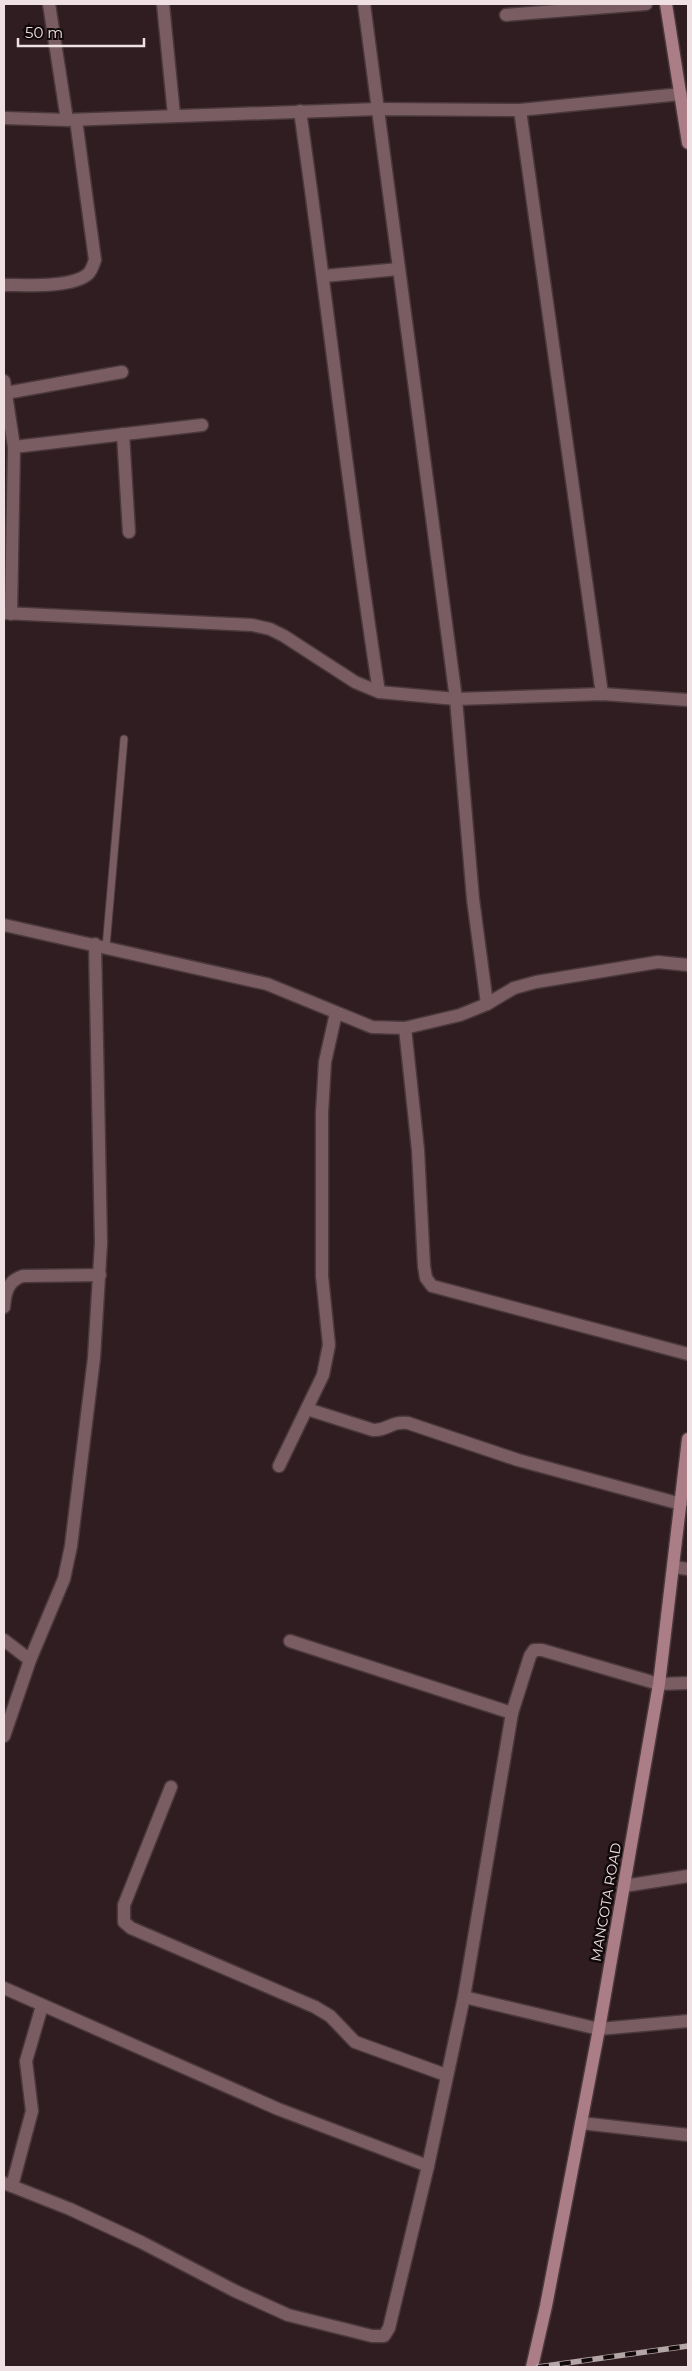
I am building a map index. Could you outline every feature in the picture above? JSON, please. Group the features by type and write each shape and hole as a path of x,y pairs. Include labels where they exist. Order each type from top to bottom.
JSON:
{"main road":[{"path":"666,4 688,143"},
{"name":"MANCOTA ROAD","path":"532,2367 599,2029 659,1684 688,1439"}],"street":[{"path":"4,285 72,280 87,275 92,268 94,260 72,120 48,4"},
{"path":"163,4 174,115"},
{"path":"364,4 456,699 474,899 487,1004"},
{"path":"506,15 646,4"},
{"path":"4,118 72,120 378,109 520,110 680,94"},
{"path":"520,110 602,694"},
{"path":"300,111 324,276 336,392 378,692"},
{"path":"324,276 399,269"},
{"path":"122,372 5,387 14,446 7,614 261,627 284,636 355,682 378,692 456,699 602,694 688,700"},
{"path":"14,446 202,426"},
{"path":"123,434 129,532"},
{"path":"4,925 267,984 372,1027 405,1028 460,1015 487,1004 514,988 536,982 658,962 688,965"},
{"path":"4,1736 30,1660 64,1579 71,1546 94,1358 100,1275 100,945"},
{"path":"280,1466 323,1375 329,1345 322,1276 322,1113 325,1062 336,1013"},
{"path":"405,1028 418,1150 424,1266 426,1278 432,1286 688,1354"},
{"path":"4,1307 8,1287 14,1279 22,1276 100,1275"},
{"path":"306,1409 373,1430 383,1430 393,1423 408,1423 518,1460 681,1504"},
{"path":"674,1567 688,1569"},
{"path":"4,1640 30,1660"},
{"path":"290,1641 512,1713"},
{"path":"42,2006 26,2061 32,2111 8,2184 70,2208 141,2242 234,2291 288,2315 372,2336 384,2336 389,2328 428,2166 464,1996 512,1713 530,1656 534,1650 542,1650 659,1684 688,1683"},
{"path":"171,1788 128,1892 124,1905 124,1922 131,1928 315,2007 330,2016 355,2042 446,2075"},
{"path":"624,1886 688,1876"},
{"path":"4,1988 278,2108 428,2166"},
{"path":"464,1996 599,2029 688,2021"},
{"path":"581,2123 688,2135"}],"lane":[{"path":"100,945 124,739"}],"railway":[{"path":"538,2367 688,2346"}]}
